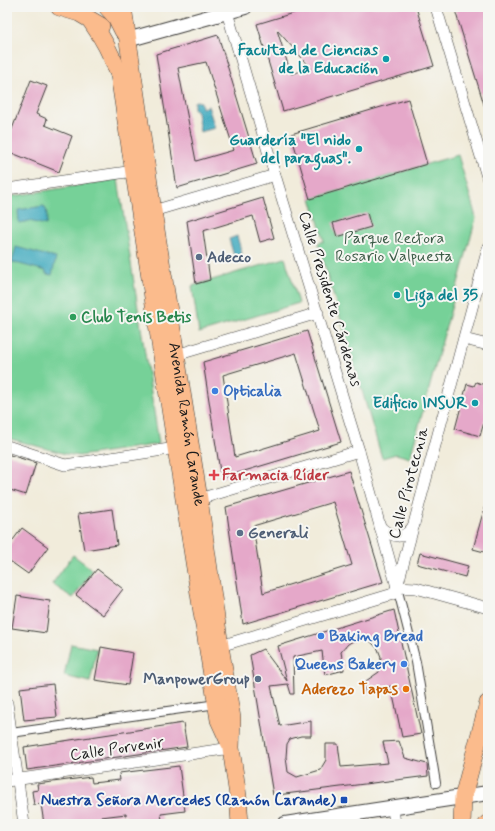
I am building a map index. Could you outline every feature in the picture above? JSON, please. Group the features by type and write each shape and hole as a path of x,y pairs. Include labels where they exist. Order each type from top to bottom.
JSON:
{"main road":[{"path":"59,7 87,14 127,40"},
{"path":"107,7 116,16 127,40"},
{"name":"Avenida Ramón Carande","path":"123,7 153,211 232,718 231,748 238,796 240,824"},
{"name":"Avenida Ramón Carande","path":"87,14 103,37 113,56 119,75 219,720 231,748"},
{"path":"462,824 463,797 488,703"}],"street":[{"path":"127,40 245,7"},
{"path":"436,7 488,180"},
{"name":"Calle Presidente Cárdenas","path":"227,12 359,451 397,587 416,662 436,783"},
{"path":"7,189 134,171"},
{"path":"153,211 275,175"},
{"name":"Calle Pirotecnia","path":"397,587 488,248"},
{"path":"176,355 318,313"},
{"path":"464,339 488,345"},
{"path":"7,446 65,465 176,448"},
{"path":"199,499 359,451"},
{"path":"380,527 389,535 397,537 410,531 414,524"},
{"path":"220,646 393,594 397,587 416,588 488,608"},
{"path":"7,703 11,733 12,780 24,824"},
{"path":"11,733 217,704"},
{"name":"Calle Porvenir","path":"12,780 231,748"},
{"path":"285,824 488,793"},
{"path":"393,808 395,824"}],"green space":[{"name":"Parque Rectora Rosario Valpuesta","path":"458,155 476,218 410,458 396,454 382,458 318,243 324,241 311,198"},
{"name":"Club Tenis Betis","path":"118,179 159,444 79,456 66,454 7,438 7,197"},
{"path":"285,258 299,303 199,333 192,286"},
{"path":"73,555 93,570 73,598 52,584"},
{"path":"71,644 97,649 90,682 64,676"}],"water":[{"path":"194,102 201,102 202,108 208,106 215,128 200,132 197,112 194,108"},
{"path":"44,206 47,213 46,225 29,221 19,223 18,210"},
{"path":"237,236 242,254 234,256 229,239"},
{"path":"16,247 56,258 52,275 46,274 46,271 12,262"}],"building":[{"name":"Facultad de Ciencias de la Educación","path":"313,7 416,7 434,66 283,111 257,24","holes":["277,30 311,68 291,74"]},
{"path":"454,7 488,7 488,111 486,111"},
{"path":"218,35 257,164 177,188 156,54","holes":["206,62 234,150 196,161 178,68"]},
{"path":"31,80 47,86 36,114 47,119 45,125 72,136 59,172 7,151 7,142"},
{"name":"Guardería \"El nido del paraguas\".","path":"408,99 427,164 310,199 291,134"},
{"path":"263,198 274,238 260,242 253,216 203,231 210,280 196,284 187,221"},
{"path":"367,213 371,227 337,237 333,223"},
{"path":"307,331 341,442 221,478 203,362","holes":["296,353 320,431 235,457 223,375"]},
{"name":"Edificio INSUR","path":"476,382 488,386 488,419 485,419 480,436 455,429 467,384 474,386"},
{"path":"7,454 36,463 26,495 7,489"},
{"path":"349,471 383,582 243,624 226,507","holes":["333,502 352,565 263,593 253,526"]},
{"path":"485,505 488,505 488,553 473,549"},
{"path":"112,509 117,545 84,550 78,514"},
{"path":"22,528 48,547 28,574 7,559 7,548"},
{"path":"420,553 468,566 465,577 417,564"},
{"path":"97,569 123,589 103,615 76,595"},
{"path":"17,596 50,601 46,633 12,628"},
{"path":"394,610 421,734 402,737 391,686 366,694 363,683 379,672 381,657 378,649 369,640 355,640 348,644 341,652 344,670 325,675 322,651 293,657 294,694 291,694 288,684 271,686 280,726 311,721 311,736 301,736 290,739 287,744 286,757 288,772 297,777 320,770 326,760 326,744 338,744 341,767 388,763 383,742 399,741 405,758 427,764 428,776 273,795 250,655 263,649 287,681 278,646"},
{"path":"101,647 133,653 128,685 95,680"},
{"path":"53,684 57,717 24,720 20,688"},
{"path":"183,723 187,747 27,770 24,747"},
{"path":"179,766 185,811 161,814 162,820 127,824 126,814 101,817 102,824 44,824 41,804 34,805 32,791 38,790 37,784 91,777 92,783 120,780 119,773"}],"place":[{"name":"Facultad de Ciencias de la Educación","path":"386,59"},
{"name":"Guardería \"El nido del paraguas\".","path":"359,149"},
{"name":"Adecco","path":"199,257"},
{"name":"Liga del 35","path":"397,295"},
{"name":"Club Tenis Betis","path":"73,317"},
{"name":"Opticalia","path":"215,391"},
{"name":"Edificio INSUR","path":"475,403"},
{"name":"Farmacia Ríder","path":"214,475"},
{"name":"Generali","path":"240,533"},
{"name":"Baking Bread","path":"321,636"},
{"name":"Queens Bakery","path":"404,664"},
{"name":"ManpowerGroup","path":"258,679"},
{"name":"Aderezo Tapas","path":"406,689"},
{"name":"Nuestra Señora Mercedes (Ramón Carande)","path":"344,800"}]}
